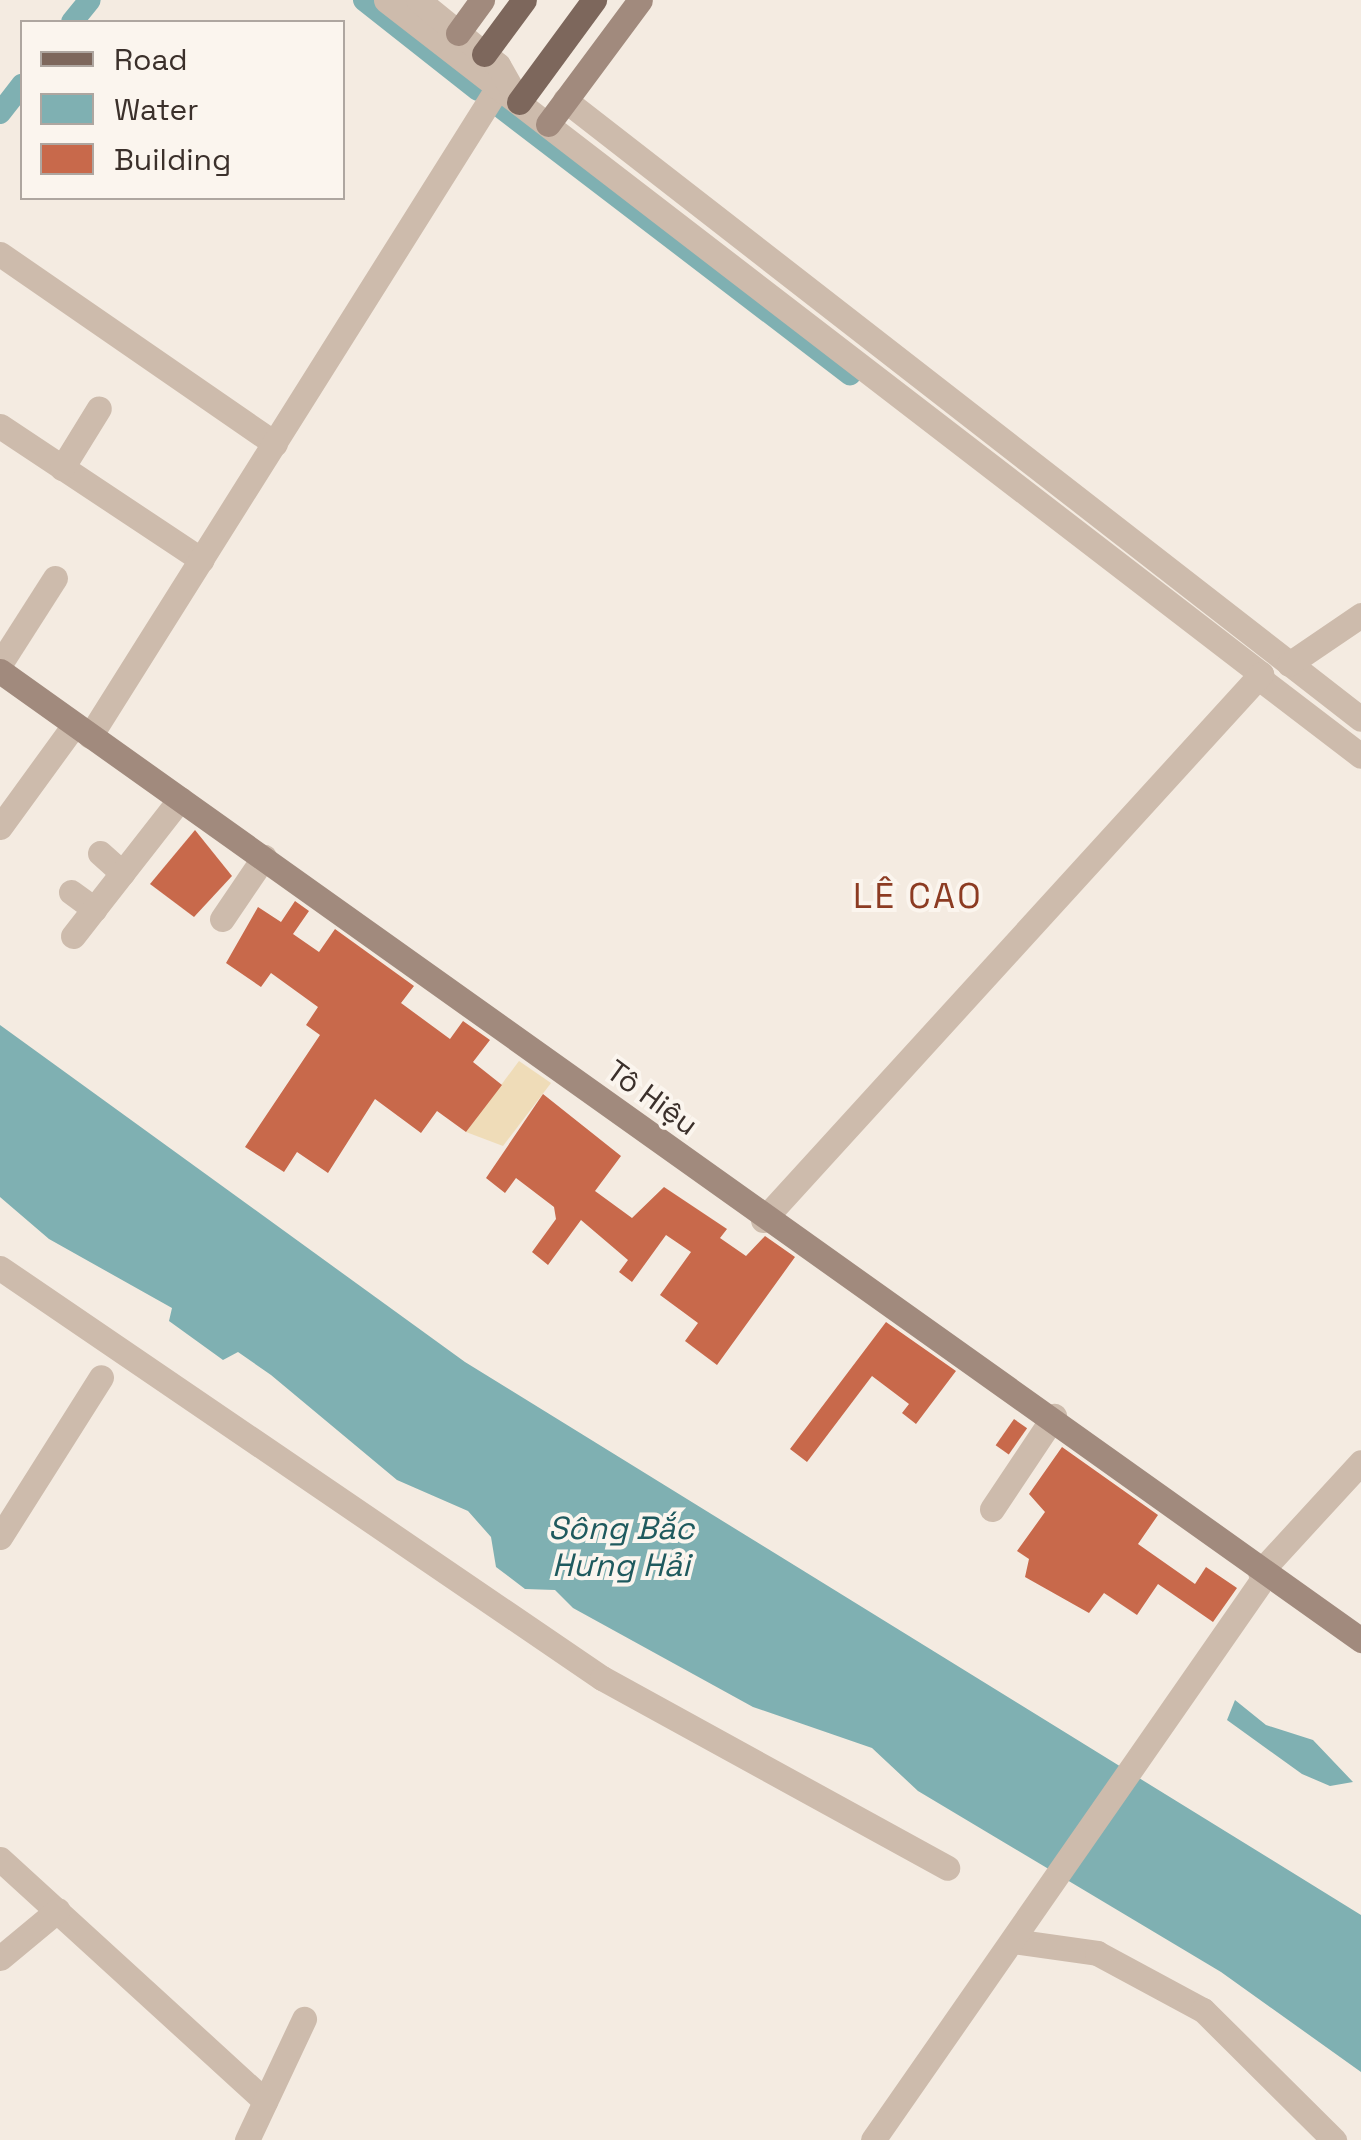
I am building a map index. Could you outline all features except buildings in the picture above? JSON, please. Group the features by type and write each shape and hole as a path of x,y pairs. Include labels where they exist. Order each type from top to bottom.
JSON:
{"main road":[{"path":"458,33 482,0"},
{"path":"484,54 524,0"},
{"path":"508,94 594,0"},
{"path":"548,124 640,0"},
{"name":"Tô Hiệu","path":"0,668 764,1220 1054,1416 1262,1574 1361,1640"}],"street":[{"path":"386,0 1255,662 1289,664 1361,718"},
{"path":"418,0 484,54 508,94"},
{"path":"0,827 82,730 202,560 274,444 508,94"},
{"path":"566,100 1255,662 1361,756"},
{"path":"0,254 274,444"},
{"path":"62,468 99,408"},
{"path":"0,426 202,560"},
{"path":"0,668 55,578"},
{"path":"1289,664 1361,615"},
{"path":"764,1220 1255,662"},
{"path":"73,936 180,799"},
{"path":"100,854 122,873"},
{"path":"222,919 264,857"},
{"path":"71,892 94,909"},
{"path":"0,1268 590,1670 947,1868"},
{"path":"0,1537 100,1376"},
{"path":"992,1508 1054,1416"},
{"path":"873,2140 1034,1912 1262,1574 1361,1462"},
{"path":"0,1859 266,2100"},
{"path":"0,1958 58,1910"},
{"path":"1014,1940 1097,1953 1203,2010 1334,2140"},
{"path":"247,2140 304,2018"}],"sand":[{"path":"519,1061 551,1083 503,1146 466,1132"}],"water":[{"name":"Sông Bắc Hưng Hải","path":"0,1025 465,1362 1361,1915 1361,2072 1221,1972 918,1791 872,1748 753,1707 573,1608 555,1590 525,1589 496,1567 491,1537 468,1511 397,1480 238,1352 223,1360 169,1321 172,1308 49,1239 0,1197"},
{"path":"1235,1700 1266,1725 1313,1740 1353,1782 1330,1786 1302,1774 1227,1720"}],"waterway":[{"path":"74,20 90,0"},
{"path":"364,0 478,90"},
{"path":"0,113 20,88"},
{"path":"503,109 850,374"}],"district":[{"name":"LÊ CAO","path":"918,896"}]}
